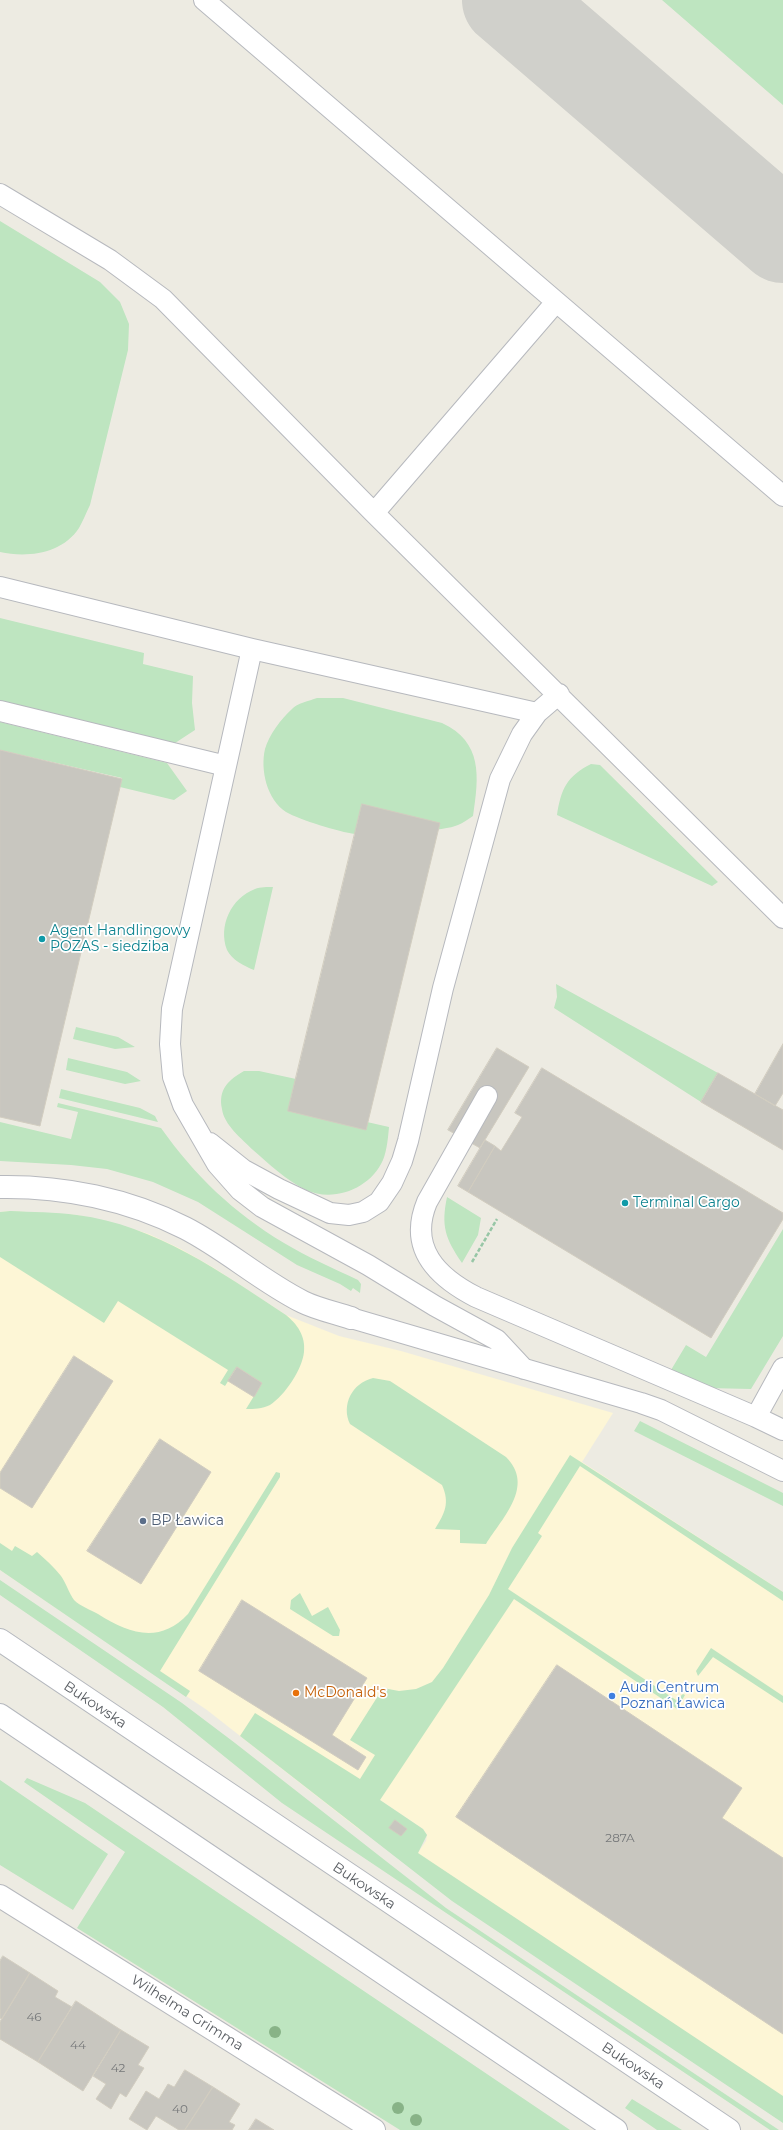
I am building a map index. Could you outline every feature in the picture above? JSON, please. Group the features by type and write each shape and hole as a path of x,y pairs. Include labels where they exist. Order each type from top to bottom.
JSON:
{"main road":[{"path":"0,1187 92,1195 142,1209 184,1228 208,1241 304,1303 352,1318"},
{"name":"Bukowska","path":"0,1640 729,2130"},
{"path":"0,1715 616,2130"},
{"name":"Wilhelma Grimma","path":"0,1896 374,2130"}],"lane":[{"path":"204,0 783,496"},
{"path":"0,194 110,260 163,299 374,513 559,694 783,918"},
{"path":"374,513 556,302"},
{"path":"0,587 252,648 537,713"},
{"path":"252,648 172,1009 170,1044 173,1077 183,1106 217,1164 240,1190 262,1206 368,1265 435,1306 497,1340 524,1369"},
{"path":"201,1136 244,1170 279,1189 330,1213 349,1215 363,1212 379,1202 394,1177 408,1141 444,988 500,779 522,734 537,713 559,694"},
{"path":"0,712 226,766"},
{"path":"487,1096 427,1202 421,1217 421,1241 429,1259 455,1284 476,1297 783,1430"},
{"path":"352,1318 660,1410 783,1472"},
{"path":"756,1417 783,1368"}],"path":[{"path":"469,1268 496,1219"}],"shaded area":[{"path":"10,1211 77,1215 113,1223 149,1234 181,1249 214,1268 286,1315 339,1336 401,1351 613,1413 582,1462 783,1592 783,2110 415,1857 426,1841 427,1835 423,1829 380,1800 360,1830 207,1710 0,1570 0,1212"}],"green space":[{"path":"662,0 783,0 783,105"},
{"path":"0,221 100,282 120,302 129,324 128,350 90,505 79,528 72,537 54,549 32,554 10,554 0,552"},
{"path":"0,618 144,653 143,664 193,676 192,703 195,730 172,745 0,702"},
{"path":"317,698 343,698 442,723 455,731 465,740 471,750 475,762 477,774 473,816 458,825 438,830 355,834 339,831 300,819 279,807 266,784 264,775 265,749 272,733 294,707 303,702"},
{"path":"0,722 167,763 187,791 174,800 120,787 122,778 0,750"},
{"path":"591,764 600,765 718,882 712,886 557,815 566,784 576,773"},
{"path":"273,887 254,970 242,965 229,954 224,932 226,923 233,906 239,899 257,888"},
{"path":"556,984 718,1073 701,1102 554,1008 557,997"},
{"path":"76,1027 118,1037 135,1047 115,1049 73,1039"},
{"path":"68,1058 127,1072 141,1081 125,1084 66,1070"},
{"path":"244,1071 259,1071 296,1079 367,1122 389,1127 388,1140 383,1160 377,1170 361,1185 340,1194 328,1195 317,1194 306,1190 285,1177 265,1161 239,1136 226,1121 223,1115 221,1102 223,1091 233,1078"},
{"path":"61,1089 140,1108 155,1116 158,1122 59,1098"},
{"path":"58,1103 161,1128 187,1162 232,1206 248,1219 284,1243 311,1258 358,1280 361,1284 360,1293 353,1288 351,1291 340,1284 297,1265 198,1202 153,1182 107,1169 71,1165 0,1161 0,1122 71,1139 78,1112 57,1107"},
{"path":"447,1197 481,1218 478,1235 462,1263 448,1239 446,1232 444,1216"},
{"path":"10,1211 69,1214 106,1220 161,1240 213,1268 286,1315 294,1322 304,1341 304,1352 303,1359 292,1382 276,1401 270,1405 255,1409 246,1409 262,1383 237,1367 225,1386 220,1383 228,1370 118,1301 104,1323 0,1257 0,1212"},
{"path":"783,1229 783,1336 751,1389 707,1388 671,1370 686,1345 706,1357"},
{"path":"373,1378 390,1381 506,1457 514,1468 518,1479 517,1490 513,1501 486,1544 460,1543 460,1530 435,1529 444,1513 446,1503 446,1497 442,1485 350,1424 347,1410 350,1396 359,1385"},
{"path":"640,1421 783,1493 783,1506 634,1431"},
{"path":"570,1455 783,1592 783,1601 580,1466 538,1533 542,1536 508,1589 676,1700 683,1694 685,1695 677,1709 514,1599 380,1800 423,1829 427,1835 418,1853 783,2096 783,2123 452,1901 240,1736 255,1713 360,1779 375,1755 350,1740 383,1688 399,1691 416,1689 432,1682 443,1668 489,1595 512,1548"},
{"path":"276,1472 280,1473 280,1477 160,1671 190,1691 186,1697 0,1570 0,1543 12,1551 15,1546 32,1556 37,1552 63,1579 74,1600 82,1606 121,1627 133,1631 144,1633 166,1629 177,1623 188,1614"},
{"path":"0,1580 182,1703 446,1908 779,2130 770,2130 282,1803 163,1707 0,1595"},
{"path":"300,1593 312,1616 328,1607 340,1630 339,1636 333,1636 290,1609 291,1600"},
{"path":"711,1648 783,1696 783,1703 713,1657 698,1676 696,1671"},
{"path":"27,1778 85,1803 570,2130 400,2130 77,1928 125,1852 24,1782"},
{"path":"0,1780 108,1854 73,1910 0,1865"},
{"path":"632,2099 682,2130 657,2130 625,2108"}],"building":[{"name":"Agent Handlingowy POZAS - siedziba","path":"0,750 122,779 40,1126 0,1117"},
{"path":"362,804 440,823 366,1130 288,1111"},
{"path":"783,1044 783,1093 775,1106 755,1094"},
{"path":"497,1048 529,1067 480,1148 448,1130"},
{"name":"Terminal Cargo","path":"542,1068 783,1213 783,1219 711,1338 468,1192 495,1146 501,1151 522,1117 515,1113"},
{"path":"718,1073 783,1110 783,1150 701,1102"},
{"path":"485,1140 495,1146 468,1192 458,1186"},
{"path":"74,1356 113,1381 32,1508 0,1488 0,1473"},
{"path":"237,1367 262,1383 254,1397 228,1381"},
{"name":"BP Ławica","path":"160,1439 211,1472 141,1584 87,1551"},
{"name":"McDonald's","path":"242,1600 367,1678 332,1735 366,1757 358,1770 199,1671"},
{"path":"557,1665 742,1788 722,1818 783,1858 783,2034 456,1817"},
{"path":"395,1820 407,1829 401,1836 389,1828"},
{"path":"3,1956 30,1973 2,2019 0,2018 0,1961"},
{"path":"30,1973 58,1991 55,1997 72,2007 38,2062 0,2039 0,2022"},
{"path":"76,2001 121,2030 83,2091 38,2062"},
{"path":"121,2030 149,2047 138,2065 144,2068 126,2097 120,2093 111,2109 96,2099 106,2084 93,2076"},
{"path":"185,2070 213,2087 185,2130 179,2130 156,2116 147,2130 129,2119 146,2091 159,2099 168,2084 174,2087"},
{"path":"213,2087 240,2104 229,2122 235,2125 232,2130 185,2130"},
{"path":"256,2119 274,2130 249,2130"}],"taxiway":[{"path":"509,0 783,236"}],"place":[{"name":"Agent Handlingowy POZAS - siedziba","path":"42,939"},
{"name":"Terminal Cargo","path":"625,1203"},
{"name":"BP Ławica","path":"143,1521"},
{"name":"McDonald's","path":"296,1693"},
{"name":"Audi Centrum Poznań Ławica","path":"612,1696"}]}
